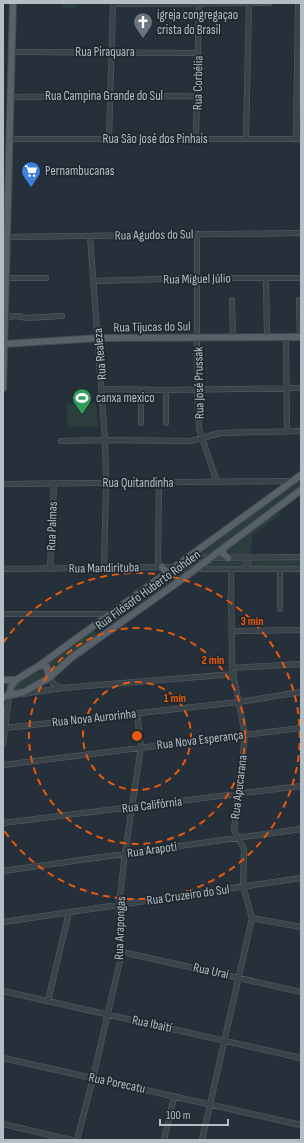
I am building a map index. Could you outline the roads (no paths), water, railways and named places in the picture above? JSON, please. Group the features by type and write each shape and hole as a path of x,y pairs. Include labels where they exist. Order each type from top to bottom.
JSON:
{"main road":[{"path":"3,388 7,237 5,209 6,161 9,139 13,3"},
{"path":"3,76 11,76"},
{"name":"Rua Tijucas do Sul","path":"4,344 99,338 300,337"},
{"name":"Rua Filósofo Huberto Rohden","path":"16,680 98,624 301,475"},
{"name":"Rua Filósofo Huberto Rohden","path":"9,696 34,687 49,678 71,658 224,549 301,490"},
{"path":"224,549 223,554 228,558"},
{"path":"160,567 165,570 165,575"},
{"path":"98,624 97,632 104,635"},
{"path":"40,665 47,667 49,678"},
{"path":"3,680 16,680"},
{"path":"9,696 11,687 16,680"}],"street":[{"path":"109,139 113,3 269,3"},
{"name":"Rua Corbélia","path":"196,139 199,3"},
{"path":"246,139 249,3"},
{"path":"298,3 299,139"},
{"name":"Rua Piraquara","path":"11,52 198,53"},
{"name":"Rua Campina Grande do Sul","path":"10,97 197,96"},
{"name":"Rua São José dos Pinhais","path":"9,139 299,139"},
{"name":"Rua Agudos do Sul","path":"7,237 301,233"},
{"name":"Rua José Prussak","path":"197,234 197,390 199,429 204,438 217,482"},
{"name":"Rua Realeza","path":"90,236 99,338 105,440 106,483 104,568"},
{"path":"6,278 46,278"},
{"name":"Rua Miguel Júlio","path":"94,282 197,278 301,278"},
{"path":"266,278 267,337"},
{"path":"232,300 233,337"},
{"path":"300,337 299,300 301,300"},
{"path":"5,317 19,316 26,318 62,316"},
{"path":"286,337 288,388 287,431"},
{"path":"102,389 197,390 301,388"},
{"path":"141,390 141,423"},
{"path":"166,390 166,423"},
{"path":"61,441 191,441 220,433 301,431"},
{"name":"Rua Quitandinha","path":"3,484 292,481"},
{"path":"273,482 280,484 281,490"},
{"path":"159,483 160,567"},
{"name":"Rua Palmas","path":"50,569 54,484"},
{"path":"187,558 301,557"},
{"path":"244,558 249,560 248,567 244,569"},
{"name":"Rua Mandirituba","path":"3,569 160,567 196,569 301,569"},
{"name":"Rua Apucarana","path":"202,1140 252,918 243,886 244,849 238,838 234,825 239,795 245,734 232,668 232,569"},
{"path":"280,569 280,609"},
{"path":"3,614 110,614"},
{"path":"96,614 98,617 98,624"},
{"path":"232,630 301,630"},
{"path":"232,668 301,664"},
{"path":"3,744 9,696 62,688 234,674"},
{"path":"49,678 54,684 62,688"},
{"name":"Rua Nova Aurorinha","path":"5,728 239,702 301,692"},
{"name":"Rua Arapongas","path":"77,1140 122,952 120,905 125,853 141,747 137,713"},
{"name":"Rua Nova Esperança","path":"3,765 301,728"},
{"name":"Rua Califórnia","path":"3,823 239,795 301,786"},
{"name":"Rua Arapoti","path":"3,871 301,829"},
{"name":"Rua Cruzeiro do Sul","path":"3,922 301,878"},
{"path":"48,1001 69,912"},
{"path":"252,918 301,927"},
{"name":"Rua Uraí","path":"122,952 301,992"},
{"name":"Rua Ibaití","path":"3,991 301,1058"},
{"name":"Rua Porecatu","path":"3,1058 301,1125"},
{"path":"164,1140 174,1096"},
{"path":"3,1124 71,1140"}],"place":[{"name":"igreja congregaçao crista do Brasil","path":"143,39"},
{"name":"Pernambucanas","path":"31,188"},
{"name":"canxa mexico","path":"82,415"}]}
